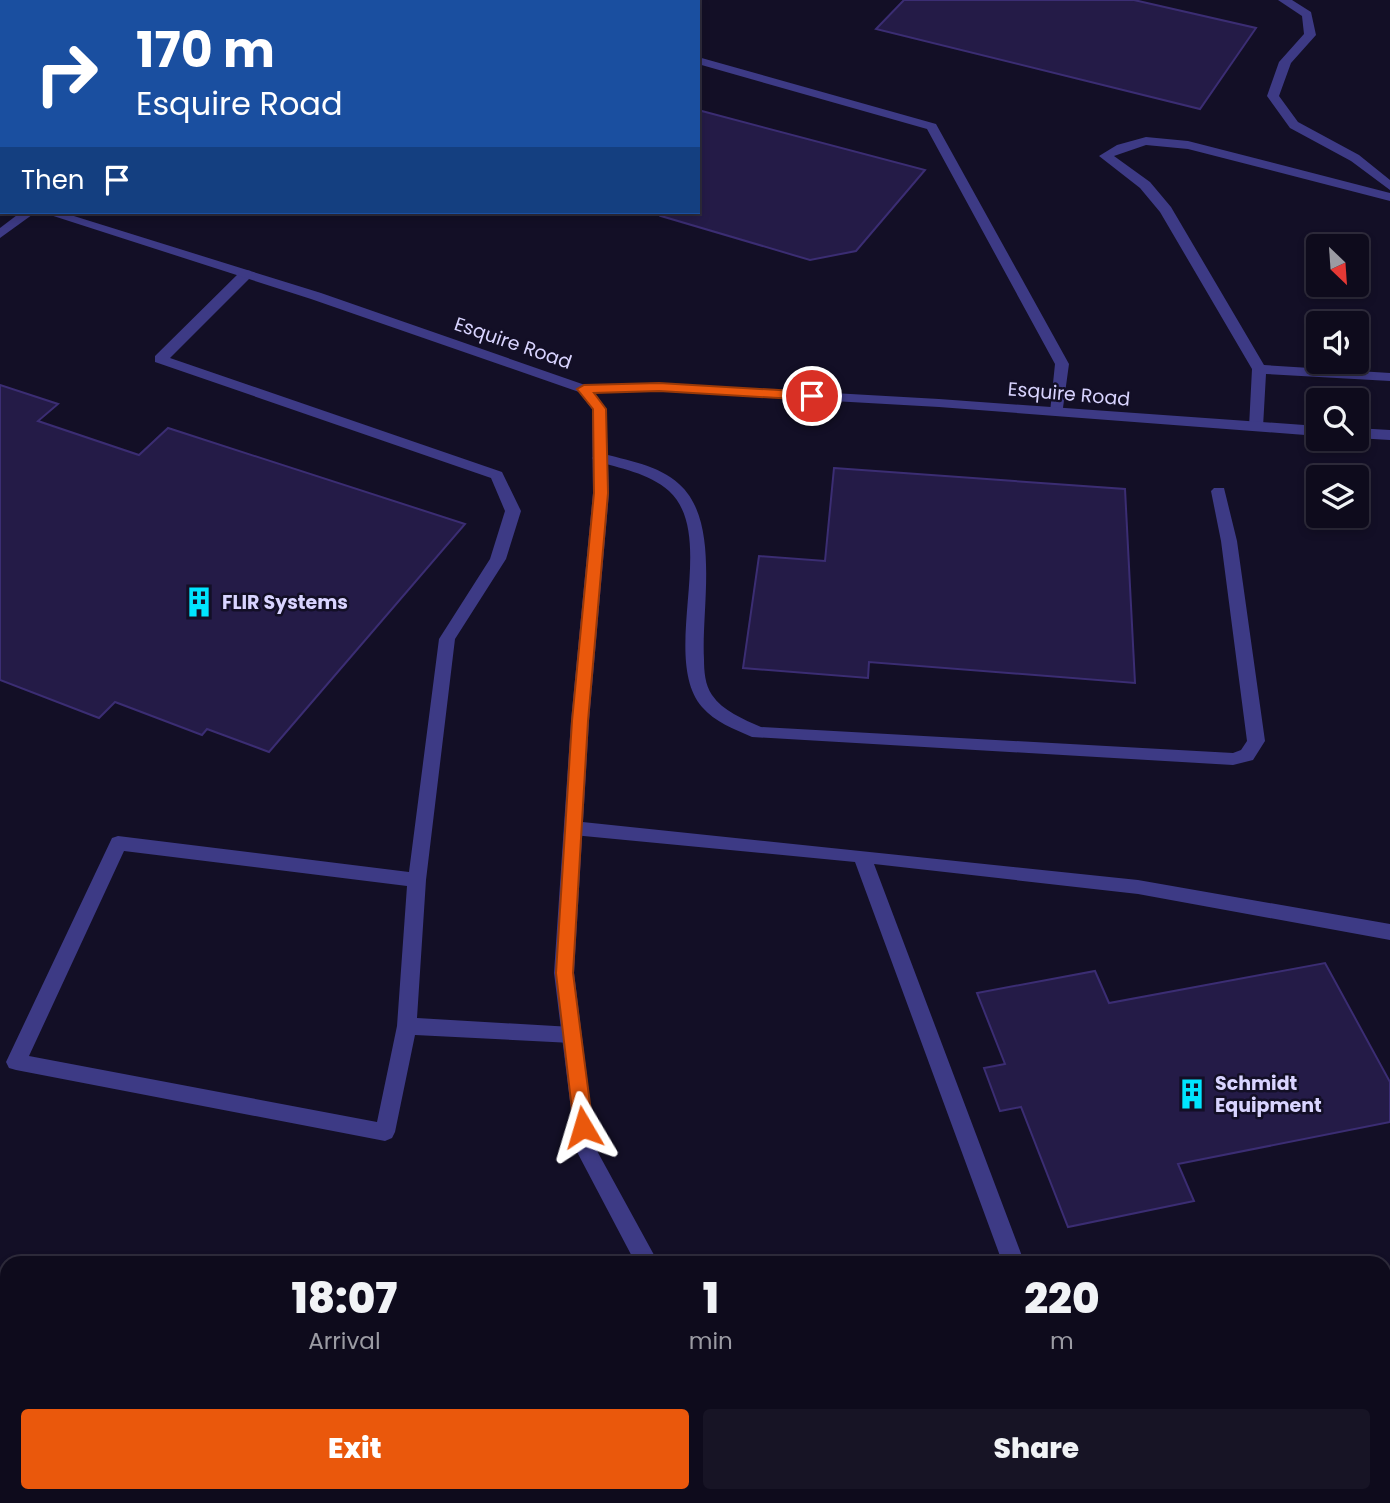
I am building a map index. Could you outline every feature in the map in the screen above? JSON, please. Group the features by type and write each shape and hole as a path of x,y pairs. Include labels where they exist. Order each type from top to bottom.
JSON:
{"street":[{"path":"1284,0 1307,14 1310,35 1285,62 1273,96 1294,125 1354,158 1390,186"},
{"path":"700,61 932,127 1062,364 1057,412"},
{"path":"1256,428 1259,369 1166,210 1144,185 1105,156 1146,141 1188,145 1390,197"},
{"path":"0,234 27,214"},
{"name":"Esquire Road","path":"54,214 246,274 584,389 659,387 1306,430"},
{"path":"246,274 160,359 496,475 513,511 498,559 447,639 417,880 407,1026 385,1132 16,1062 118,843 417,880"},
{"path":"1259,369 1390,377"},
{"path":"584,389 599,409 601,493 573,828 564,973 586,1150 644,1256"},
{"path":"1369,434 1390,435"},
{"path":"600,458 653,473 677,489 689,509 698,558 694,626 697,678 704,697 718,712 758,733 1233,759 1247,755 1256,741 1229,541 1219,491"},
{"path":"573,828 862,856 1138,887 1390,932"},
{"path":"862,856 1011,1256"},
{"path":"407,1026 572,1035"}],"building":[{"path":"904,0 1134,0 1256,28 1200,109 876,29"},
{"path":"700,111 925,170 856,251 810,260 661,216 700,214"},
{"name":"FLIR Systems","path":"0,385 58,404 38,421 139,455 168,428 465,524 269,752 207,729 202,735 115,702 99,718 0,680"},
{"path":"834,468 1125,489 1135,683 869,662 868,678 743,668 759,556 825,561"},
{"name":"Schmidt Equipment","path":"1325,963 1390,1082 1390,1122 1178,1164 1194,1201 1068,1227 1021,1107 1000,1111 984,1068 1005,1064 977,993 1095,971 1109,1003"}],"place":[{"name":"FLIR Systems","path":"199,602"},
{"name":"Schmidt Equipment","path":"1192,1094"}],"route":[{"path":"583,1127 564,973 580,721 601,493 599,409 584,389 659,387 812,396"}]}
